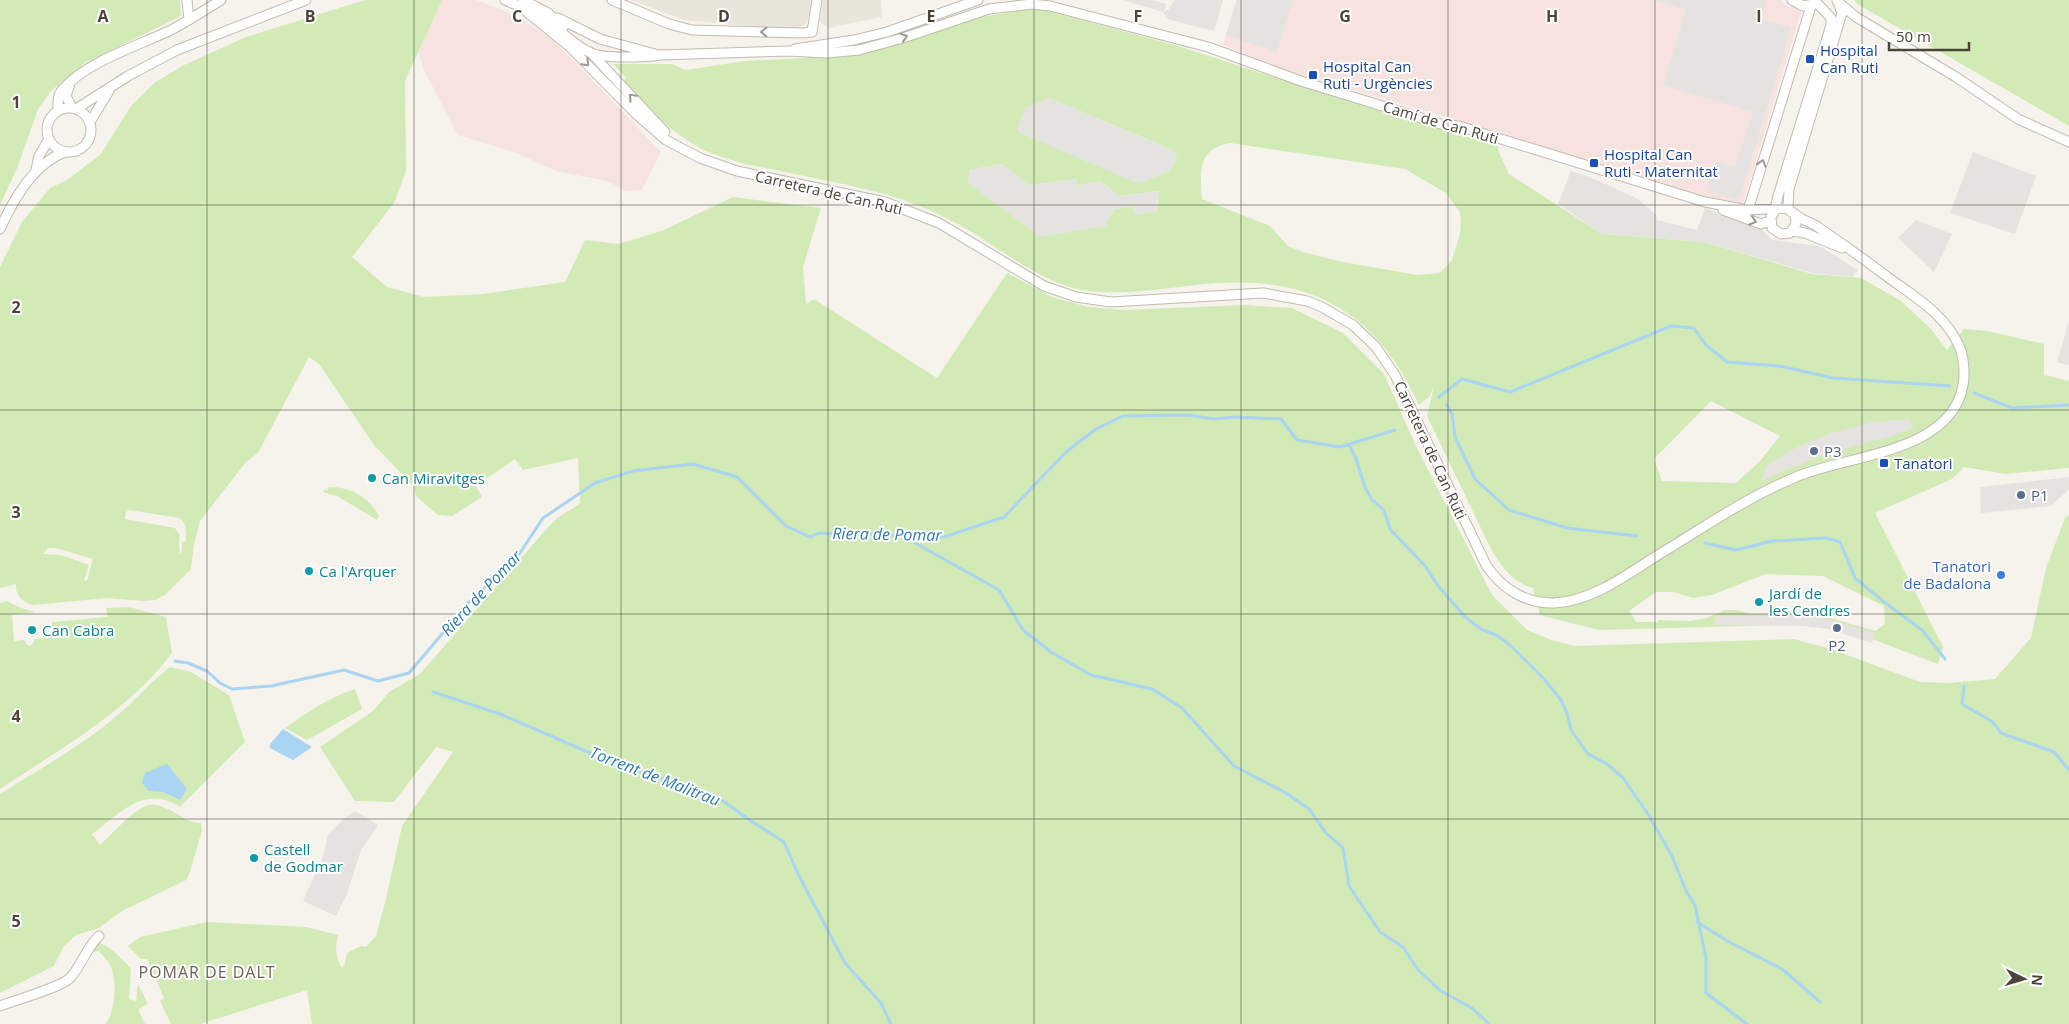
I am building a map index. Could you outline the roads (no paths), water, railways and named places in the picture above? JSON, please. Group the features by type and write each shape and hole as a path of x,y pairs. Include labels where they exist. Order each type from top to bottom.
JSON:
{"street":[{"path":"187,0 189,20"},
{"path":"58,110 57,101 61,90 71,81 102,62 189,20 221,0"},
{"path":"0,229 36,170 39,156 49,139 48,125 58,110 74,108 110,89 150,63 177,50 306,0"},
{"name":"Carretera de Can Ruti","path":"505,0 548,13 593,55 678,145"},
{"path":"612,0 669,24 692,30 812,32 817,0"},
{"name":"Camí de Can Ruti","path":"931,28 936,21 976,5 979,0"},
{"name":"Camí de Can Ruti","path":"788,51 854,40 895,30 979,0 988,3 1011,2 1018,5"},
{"name":"Camí de Can Ruti","path":"1044,0 1064,8 1208,48 1301,81 1441,124 1468,129 1705,202 1761,224 1770,221"},
{"path":"1792,0 1803,6 1816,3"},
{"path":"1816,3 1831,18 1830,29 1775,210 1771,215 1770,221 1773,230 1778,233 1785,234 1792,231 1796,224 1788,197 1796,164 1842,13 1837,0"},
{"path":"1837,0 1856,17 1956,77 2018,118 2069,142"},
{"path":"1748,210 1816,3"},
{"name":"Carretera de Can Ruti","path":"523,4 593,55"},
{"name":"Carretera de Can Ruti","path":"523,4 570,47 653,129 666,140 700,158 737,171 885,202 939,222 1044,286 1076,297 1111,302 1263,293 1307,301 1322,307 1353,325 1376,347 1385,359 1408,400 1482,558 1493,576 1504,587 1530,600 1555,603 1582,597 1620,579 1750,500 1797,476 1906,444 1926,435 1941,424 1956,406 1963,385 1963,366 1960,347 1950,330 1933,311 1815,225 1791,211"},
{"name":"Camí de Can Ruti","path":"593,55 643,57 788,51 827,53 851,50 903,38 989,9 1032,4 1064,8"},
{"path":"1826,11 1856,17"},
{"name":"Camí de Can Ruti","path":"548,13 600,39 660,55"},
{"name":"Camí de Can Ruti","path":"851,50 882,39 895,30"},
{"path":"36,170 57,155 76,151 87,144 91,133 90,122 85,114 74,108 66,96 71,81"},
{"path":"90,122 110,89"},
{"path":"49,139 57,148 65,152"},
{"name":"Camí de Can Ruti","path":"1705,202 1748,210 1775,210"},
{"path":"1775,210 1791,211"},
{"name":"Carretera de Can Ruti","path":"1792,231 1805,233 1856,254"},
{"path":"0,1006 69,979 90,944 99,936"}],"water":[{"path":"283,729 312,747 293,760 270,748 270,744"},
{"path":"167,764 187,789 180,800 163,792 149,791 142,783 145,773"}],"waterway":[{"path":"1439,397 1462,379 1510,392 1671,326 1694,328 1706,345 1727,362 1780,366 1833,378 1950,386"},
{"path":"1974,393 2012,408 2069,405"},
{"path":"1447,405 1452,414 1455,437 1475,479 1509,510 1567,528 1637,536"},
{"name":"Riera de Pomar","path":"175,661 188,663 207,671 220,683 232,689 271,686 344,670 378,681 409,673 470,601 516,559 543,518 595,483 633,471 693,464 737,477 786,526 810,537 819,533 944,537 1004,517 1067,451 1096,429 1123,416 1188,415 1214,419 1233,417 1281,419 1297,440 1340,447 1395,430"},
{"path":"1349,445 1355,456 1365,487 1372,500 1384,510 1390,529 1426,567 1439,587 1466,618 1481,629 1498,636 1511,646 1544,679 1561,700 1567,713 1571,730 1588,754 1607,764 1623,778 1648,814 1672,856 1686,891 1695,905 1706,958 1706,993 1747,1024"},
{"path":"901,535 999,590 1023,630 1051,652 1091,675 1152,689 1182,708 1234,766 1286,793 1309,809 1326,833 1343,848 1349,886 1380,932 1403,947 1419,971 1441,991 1472,1008 1489,1024"},
{"path":"1705,543 1736,550 1772,541 1826,538 1840,542 1855,578 1922,630 1945,659"},
{"path":"1964,686 1962,704 1993,722 2001,733 2054,752 2069,770"},
{"name":"Torrent de Malitrau","path":"433,692 500,714 595,755 716,796 784,842 799,876 845,963 881,1003 891,1024"},
{"path":"1697,922 1729,942 1782,969 1820,1002"}],"place":[{"name":"Hospital Can Ruti","path":"1810,59"},
{"name":"Hospital Can Ruti - Urgències","path":"1313,75"},
{"name":"Hospital Can Ruti - Maternitat","path":"1594,163"},
{"name":"P3","path":"1814,451"},
{"name":"Tanatori","path":"1884,463"},
{"name":"Can Miravitges","path":"372,478"},
{"name":"P1","path":"2021,495"},
{"name":"Ca l'Arquer","path":"309,571"},
{"name":"Tanatori de Badalona","path":"2001,575"},
{"name":"Jardí de les Cendres","path":"1759,602"},
{"name":"P2","path":"1837,628"},
{"name":"Can Cabra","path":"32,630"},
{"name":"Castell de Godmar","path":"254,858"}],"district":[{"name":"POMAR DE DALT","path":"207,972"}]}
